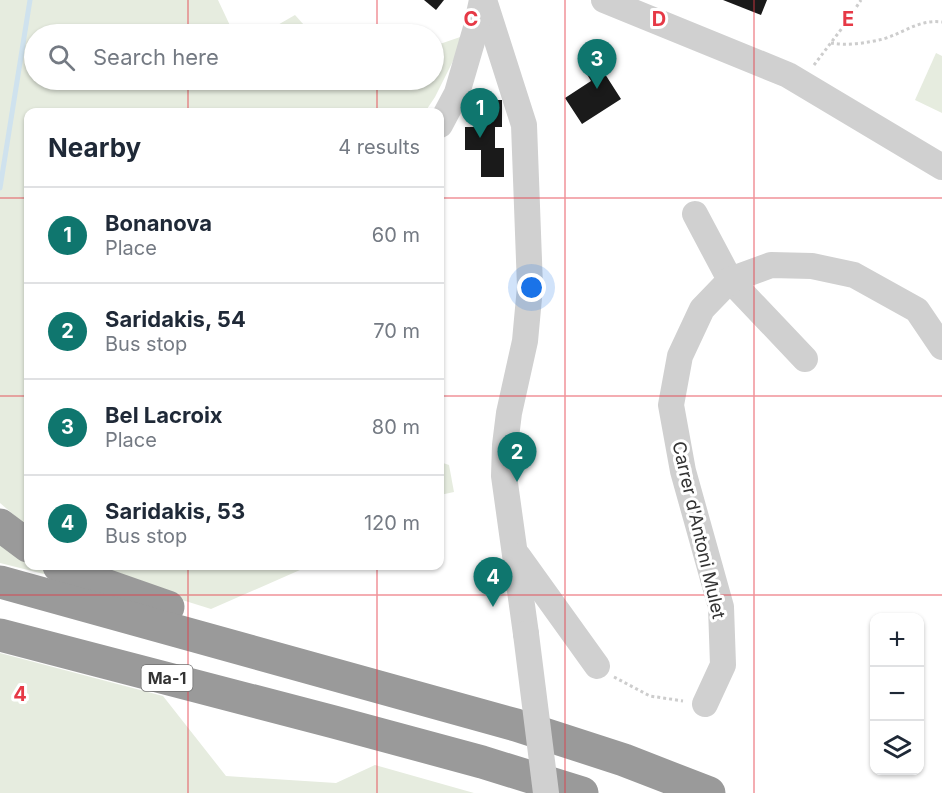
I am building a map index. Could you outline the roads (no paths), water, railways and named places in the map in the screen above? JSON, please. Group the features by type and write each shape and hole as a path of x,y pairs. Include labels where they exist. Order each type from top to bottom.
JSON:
{"highway":[{"path":"0,525 24,543"},
{"path":"66,570 227,628 262,654"},
{"path":"0,582 460,709 580,745 708,793"},
{"name":"Ma-1","path":"0,635 345,724 582,793"}],"street":[{"path":"444,117 457,93 483,0"},
{"path":"483,0 524,124 530,287 525,341 505,445 504,476 546,793"},
{"path":"604,0 788,75 942,167"},
{"path":"695,214 730,280 805,359"},
{"name":"Carrer d'Antoni Mulet","path":"705,704 723,665 721,607 683,471 671,405 680,356 702,309 730,280 771,265 812,266 854,275 917,310"},
{"path":"917,310 942,313"},
{"path":"917,310 942,347"},
{"path":"516,554 597,666"}],"waterway":[{"path":"26,24 30,0"},
{"path":"0,188 24,38"}],"place":[{"name":"Bel Lacroix","path":"597,89"},
{"name":"Bonanova","path":"480,138"},
{"name":"Saridakis, 54","path":"517,482"},
{"name":"Saridakis, 53","path":"493,607"}]}
